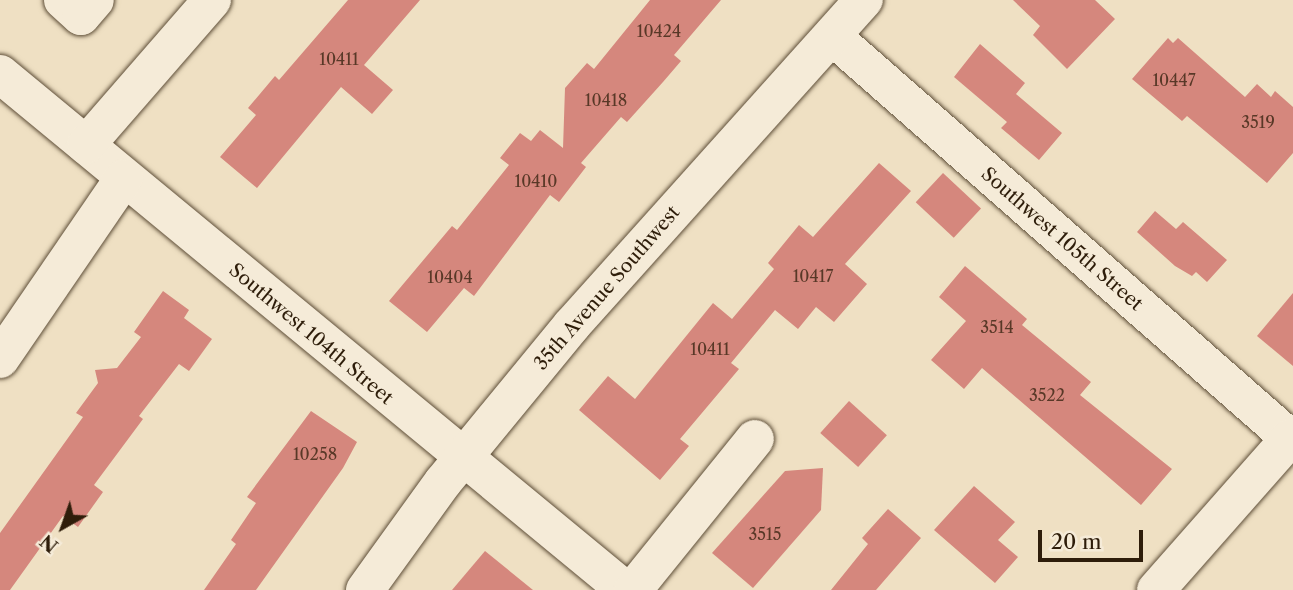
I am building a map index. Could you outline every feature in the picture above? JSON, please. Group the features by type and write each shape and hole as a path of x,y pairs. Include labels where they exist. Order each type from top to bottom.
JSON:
{"street":[{"path":"63,0 81,16 95,0"},
{"path":"86,145 212,0"},
{"name":"35th Avenue Southwest","path":"365,590 461,459 572,325 864,0"},
{"name":"Southwest 105th Street","path":"832,36 1292,440"},
{"name":"Southwest 104th Street","path":"0,74 461,459 625,590"},
{"path":"0,359 124,178"},
{"path":"633,590 755,439"},
{"path":"1157,590 1292,440"}],"building":[{"path":"348,0 420,0 364,65 393,90 372,114 341,87 257,188 220,157 256,115 248,108 275,76 279,80"},
{"path":"650,0 721,0 674,55 681,61 663,82 627,122 621,117 581,163 586,167 559,202 550,195 474,296 464,288 427,332 389,301 452,226 457,230 509,165 500,158 520,133 531,141 540,130 563,148 565,88 587,63 594,69"},
{"path":"1013,0 1095,0 1115,19 1067,69 1033,35 1040,26"},
{"path":"1168,38 1173,43 1178,38 1245,97 1257,84 1271,97 1275,91 1293,107 1293,153 1267,183 1187,116 1182,121 1132,79"},
{"path":"980,44 1025,83 1016,94 1062,133 1039,160 1001,128 1007,122 954,77"},
{"path":"879,163 911,191 845,264 867,284 834,322 816,307 798,329 775,310 731,363 739,369 680,439 689,446 660,480 579,410 608,376 635,399 713,303 732,319 774,269 768,263 799,225 813,237"},
{"path":"943,173 981,208 954,238 916,202"},
{"path":"1155,211 1176,229 1183,222 1227,260 1207,282 1196,272 1192,276 1175,266 1137,232"},
{"path":"965,266 1027,319 1022,325 1091,382 1080,395 1172,469 1141,505 982,368 964,389 931,360 966,321 939,297"},
{"path":"163,291 189,310 184,318 212,339 189,371 179,364 139,416 143,419 94,485 103,492 78,527 63,516 10,590 0,590 0,533 83,417 76,413 98,383 95,370 117,368 141,337 134,332"},
{"path":"1293,293 1293,366 1257,336"},
{"path":"849,401 887,435 858,467 820,433"},
{"path":"311,411 357,442 343,468 256,590 204,590 236,544 231,540 256,503 247,497"},
{"path":"823,468 821,510 753,588 712,553 785,471"},
{"path":"974,486 1015,522 998,540 1018,557 995,583 934,530"},
{"path":"888,509 921,538 876,590 831,590 868,544 862,538"},
{"path":"485,551 533,590 452,590"}]}
